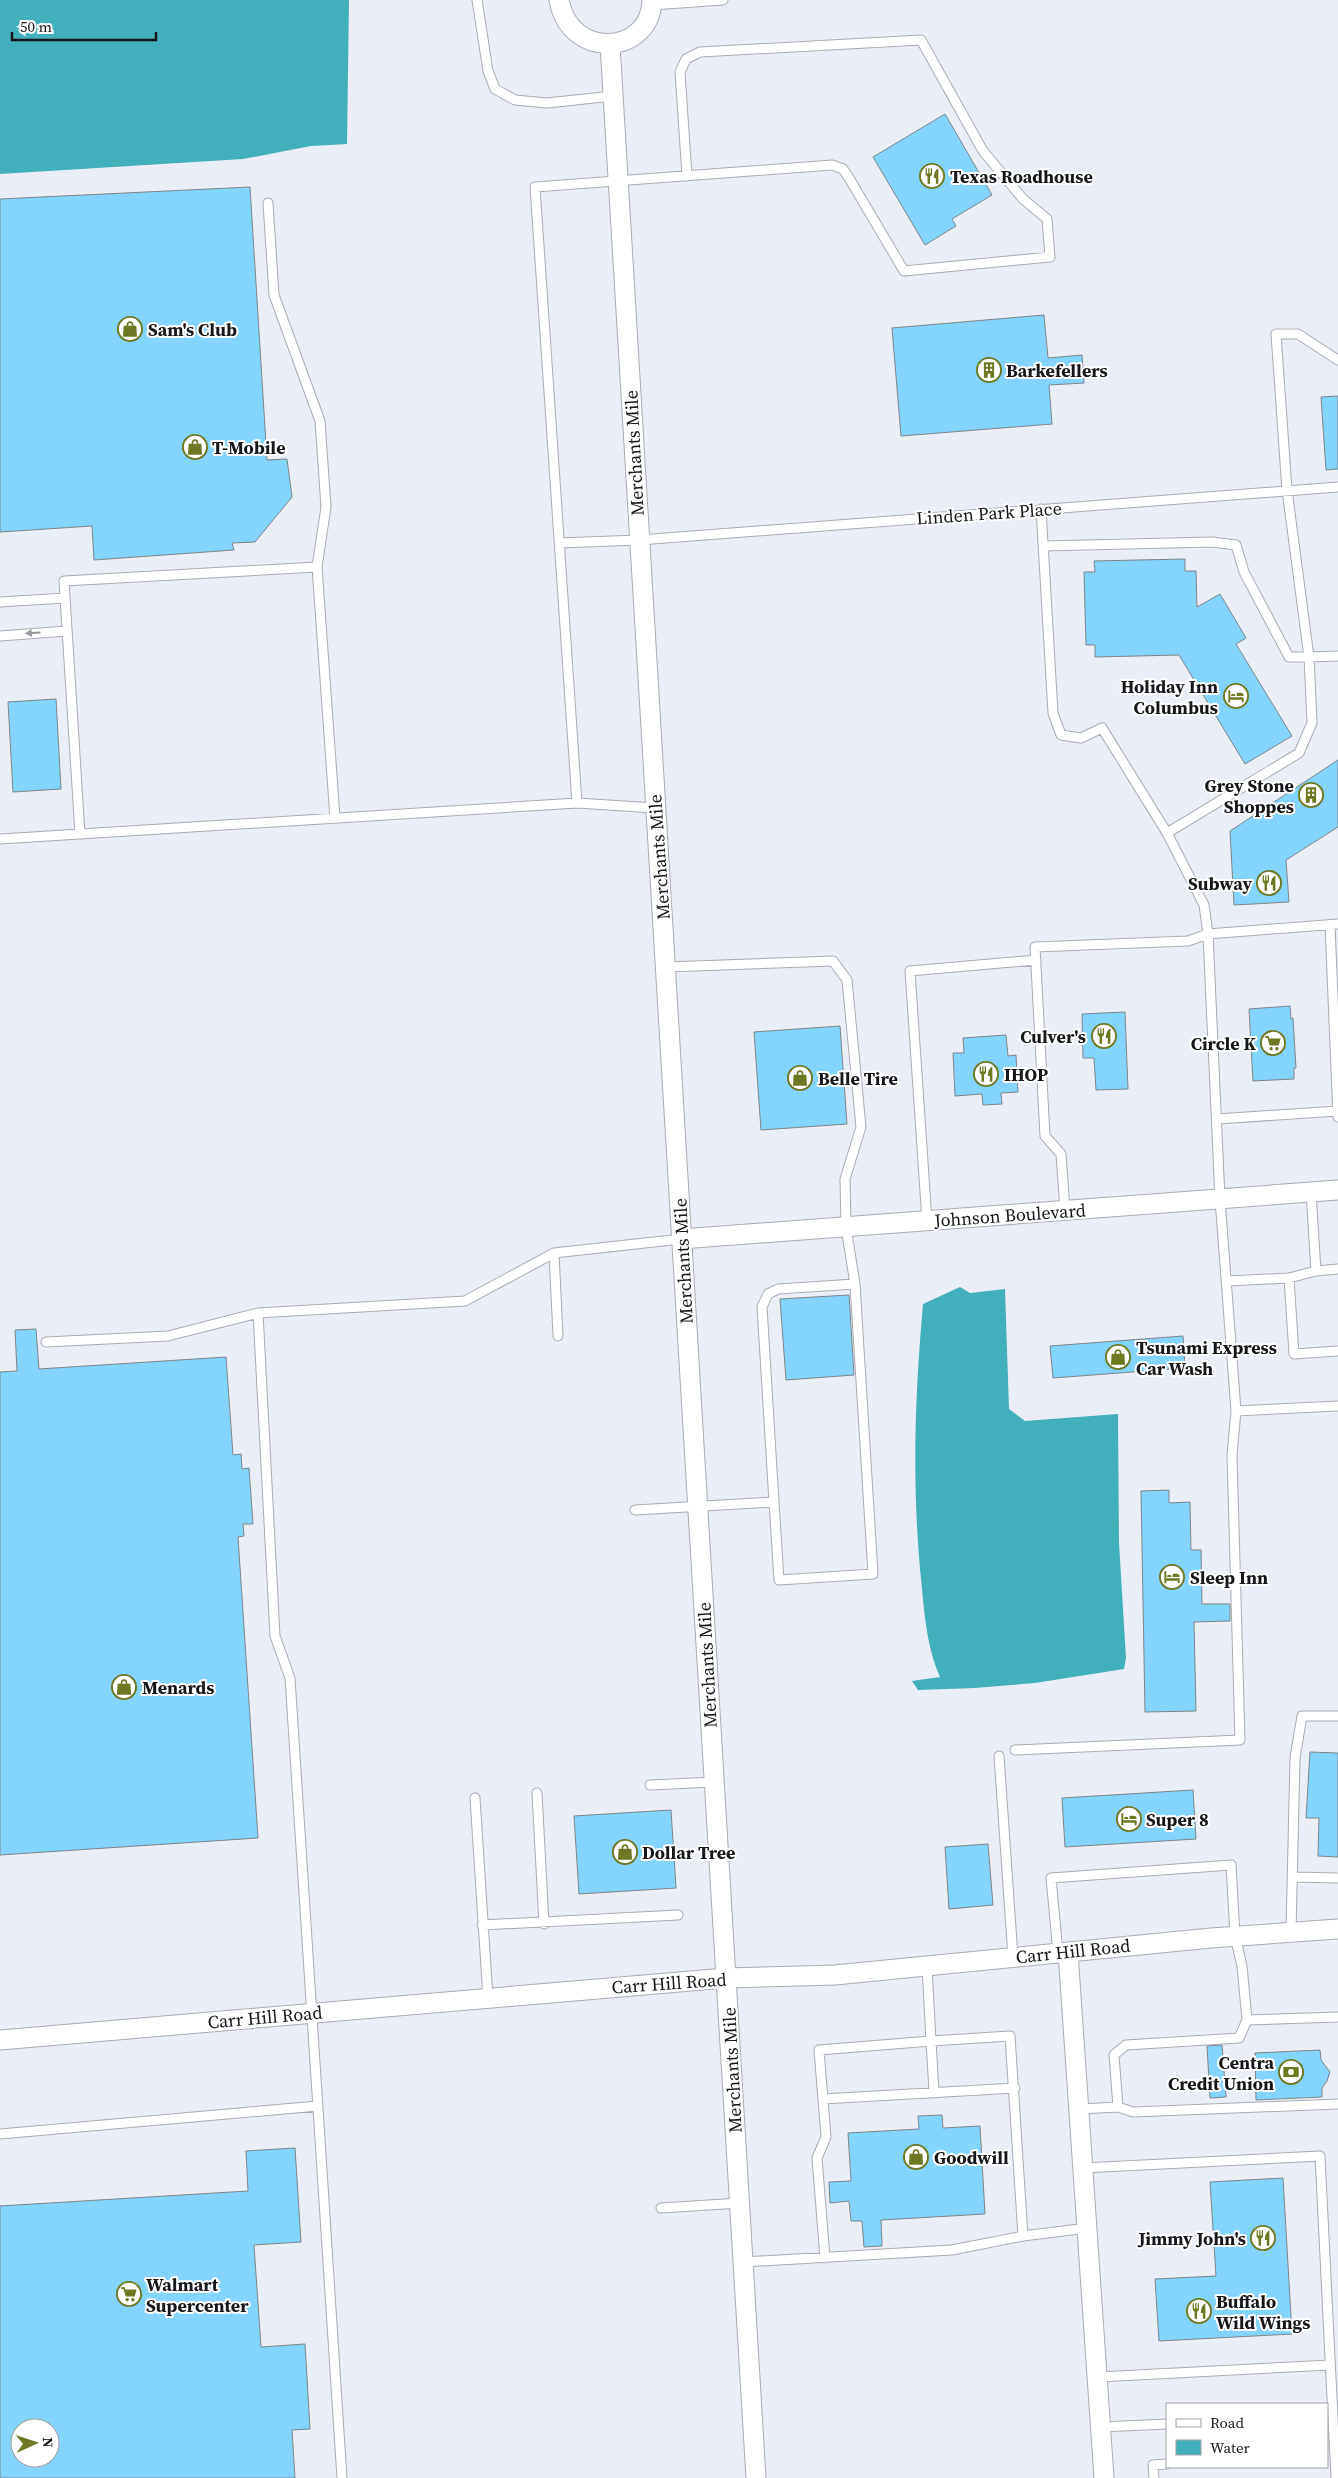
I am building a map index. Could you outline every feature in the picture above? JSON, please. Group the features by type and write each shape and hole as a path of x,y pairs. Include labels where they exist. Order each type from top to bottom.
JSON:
{"street":[{"path":"559,0 562,13 569,26 580,37 594,43 610,44 624,40 637,32 647,20 652,2"},
{"name":"Merchants Mile","path":"610,44 756,2478"},
{"name":"Johnson Boulevard","path":"681,1239 1338,1190"},
{"name":"Carr Hill Road","path":"0,2040 726,1978 835,1975 1235,1936 1338,1929"},
{"path":"1063,1952 1079,2109 1104,2478"}],"lane":[{"path":"477,0 488,70 495,89 515,100 547,102 613,96"},
{"path":"652,2 723,0"},
{"path":"577,803 535,188 832,165 843,169 904,271 1050,257 1047,219 1023,199 984,151 921,40 700,52 686,59 680,72 687,176"},
{"path":"268,203 274,295 320,421 326,507 316,567 335,818"},
{"path":"1167,833 1299,753 1312,723 1309,657 1286,490 1276,334 1298,334 1338,360"},
{"name":"Linden Park Place","path":"559,543 639,540 1338,487"},
{"path":"1015,1750 1240,1740 1232,1456 1236,1411 1220,1198 1208,934 1204,905 1167,833 1102,728 1081,738 1061,734 1052,713 1041,509"},
{"path":"1044,546 1212,542 1236,545 1244,572 1289,657 1338,656"},
{"path":"80,834 64,580 316,567"},
{"path":"0,602 65,598"},
{"path":"0,636 67,631"},
{"path":"0,839 577,803 655,808"},
{"path":"1064,1210 1061,1154 1045,1136 1035,947 1188,941 1208,934 1334,925 1338,1117"},
{"path":"927,1221 910,971 1036,960"},
{"path":"666,966 833,961 847,980 861,1127 845,1179 846,1227 855,1284 873,1574 779,1580 762,1307 768,1294 778,1289 855,1284"},
{"path":"1217,1119 1338,1111"},
{"path":"1312,1192 1316,1271"},
{"path":"46,1342 168,1336 258,1313 464,1300 554,1253 681,1239"},
{"path":"554,1253 558,1336"},
{"path":"1227,1281 1289,1278 1316,1271 1338,1270"},
{"path":"1289,1278 1294,1354 1338,1351"},
{"path":"258,1313 275,1636 290,1678 342,2478"},
{"path":"1236,1411 1338,1406"},
{"path":"635,1510 774,1502"},
{"path":"1290,1932 1295,1758 1302,1716 1338,1716"},
{"path":"999,1756 1013,1957"},
{"path":"650,1785 714,1782"},
{"path":"537,1793 544,1924"},
{"path":"475,1798 488,1998"},
{"path":"1063,1952 1051,1878 1230,1865 1235,1936 1242,1966 1247,2020 1239,2038 1126,2045 1114,2055 1118,2107"},
{"path":"1292,1877 1338,1878"},
{"path":"482,1925 544,1924 678,1916"},
{"path":"926,1966 934,2092"},
{"path":"1247,2020 1338,2017"},
{"path":"825,2258 817,2158 826,2137 819,2050 1010,2036 1015,2088 1023,2236"},
{"path":"823,2099 1015,2088"},
{"path":"1079,2109 1118,2107 1133,2112 1338,2104"},
{"path":"0,2134 318,2106"},
{"path":"1083,2168 1320,2156 1332,2415 1331,2456 1336,2478"},
{"path":"661,2208 740,2203"},
{"path":"743,2262 952,2250 1023,2236 1088,2228"},
{"path":"1098,2377 1330,2365"},
{"path":"1101,2427 1166,2424"},
{"path":"1154,2478 1153,2465 1166,2464"}],"water":[{"path":"0,0 349,0 347,144 311,146 243,159 0,174"},
{"path":"960,1287 970,1293 1005,1289 1009,1409 1025,1421 1118,1414 1119,1543 1126,1658 1124,1669 1035,1683 975,1688 918,1690 912,1681 940,1677 931,1651 926,1624 916,1502 916,1404 923,1304"}],"building":[{"name":"Texas Roadhouse","path":"945,114 992,195 952,219 956,226 925,245 873,157"},
{"name":"Sam's Club","path":"250,187 267,460 287,459 292,497 255,542 232,543 234,550 94,560 92,526 0,532 0,199"},
{"name":"Barkefellers","path":"1044,315 1048,358 1082,355 1084,383 1049,385 1052,424 901,436 892,328"},
{"path":"1338,396 1338,469 1326,470 1321,397"},
{"name":"Holiday Inn Columbus","path":"1185,559 1185,571 1196,571 1197,607 1220,594 1246,638 1236,644 1292,736 1245,764 1179,655 1095,657 1095,645 1086,645 1084,572 1095,572 1094,561"},
{"path":"56,699 61,789 13,792 8,702"},
{"name":"Grey Stone Shoppes","path":"1338,760 1338,827 1286,860 1289,902 1234,905 1230,831"},
{"name":"Circle K","path":"1290,1006 1291,1019 1293,1018 1296,1068 1294,1068 1294,1079 1253,1081 1249,1009"},
{"name":"Culver's","path":"1125,1012 1128,1089 1096,1090 1094,1058 1083,1058 1082,1014"},
{"name":"Belle Tire","path":"840,1026 847,1124 761,1130 754,1032"},
{"name":"IHOP","path":"1006,1035 1008,1056 1016,1055 1018,1092 1001,1093 1002,1104 983,1105 982,1094 955,1096 953,1053 964,1053 963,1038"},
{"path":"849,1295 854,1375 786,1380 780,1299"},
{"name":"Menards","path":"36,1329 39,1369 226,1357 233,1455 241,1454 242,1469 249,1468 253,1524 243,1524 244,1536 238,1537 258,1838 0,1855 0,1372 17,1371 15,1330"},
{"name":"Tsunami Express Car Wash","path":"1183,1336 1185,1368 1053,1378 1050,1346"},
{"name":"Sleep Inn","path":"1169,1490 1169,1503 1190,1502 1191,1550 1201,1550 1202,1604 1230,1604 1230,1621 1194,1622 1196,1711 1145,1712 1141,1491"},
{"path":"1310,1752 1338,1753 1338,1857 1318,1856 1319,1818 1306,1818"},
{"name":"Super 8","path":"1193,1790 1196,1839 1065,1847 1062,1798"},
{"name":"Dollar Tree","path":"671,1810 676,1888 579,1894 574,1816"},
{"path":"988,1844 993,1905 949,1909 945,1847"},
{"path":"1222,2045 1226,2097 1210,2098 1207,2046"},
{"name":"Centra Credit Union","path":"1320,2050 1321,2060 1330,2072 1322,2088 1322,2097 1256,2100 1255,2053"},
{"name":"Goodwill","path":"942,2115 943,2128 980,2126 985,2214 881,2220 882,2246 864,2247 862,2221 851,2221 849,2201 830,2203 829,2182 851,2181 848,2133 919,2129 918,2116"},
{"name":"Walmart Supercenter","path":"295,2148 301,2242 254,2245 261,2347 305,2344 310,2429 292,2430 295,2478 0,2478 0,2206 248,2191 246,2151"},
{"path":"1283,2178 1292,2334 1159,2341 1155,2279 1216,2276 1210,2182"}],"place":[{"name":"Texas Roadhouse","path":"932,176"},
{"name":"Sam's Club","path":"130,329"},
{"name":"Barkefellers","path":"989,370"},
{"name":"T-Mobile","path":"195,447"},
{"name":"Holiday Inn Columbus","path":"1236,696"},
{"name":"Grey Stone Shoppes","path":"1311,795"},
{"name":"Subway","path":"1269,883"},
{"name":"Culver's","path":"1104,1036"},
{"name":"Circle K","path":"1273,1043"},
{"name":"IHOP","path":"986,1074"},
{"name":"Belle Tire","path":"800,1078"},
{"name":"Tsunami Express Car Wash","path":"1118,1357"},
{"name":"Sleep Inn","path":"1172,1577"},
{"name":"Menards","path":"124,1687"},
{"name":"Super 8","path":"1129,1819"},
{"name":"Dollar Tree","path":"625,1852"},
{"name":"Centra Credit Union","path":"1291,2072"},
{"name":"Goodwill","path":"916,2157"},
{"name":"Jimmy John's","path":"1263,2238"},
{"name":"Walmart Supercenter","path":"129,2294"},
{"name":"Buffalo Wild Wings","path":"1199,2311"}]}
